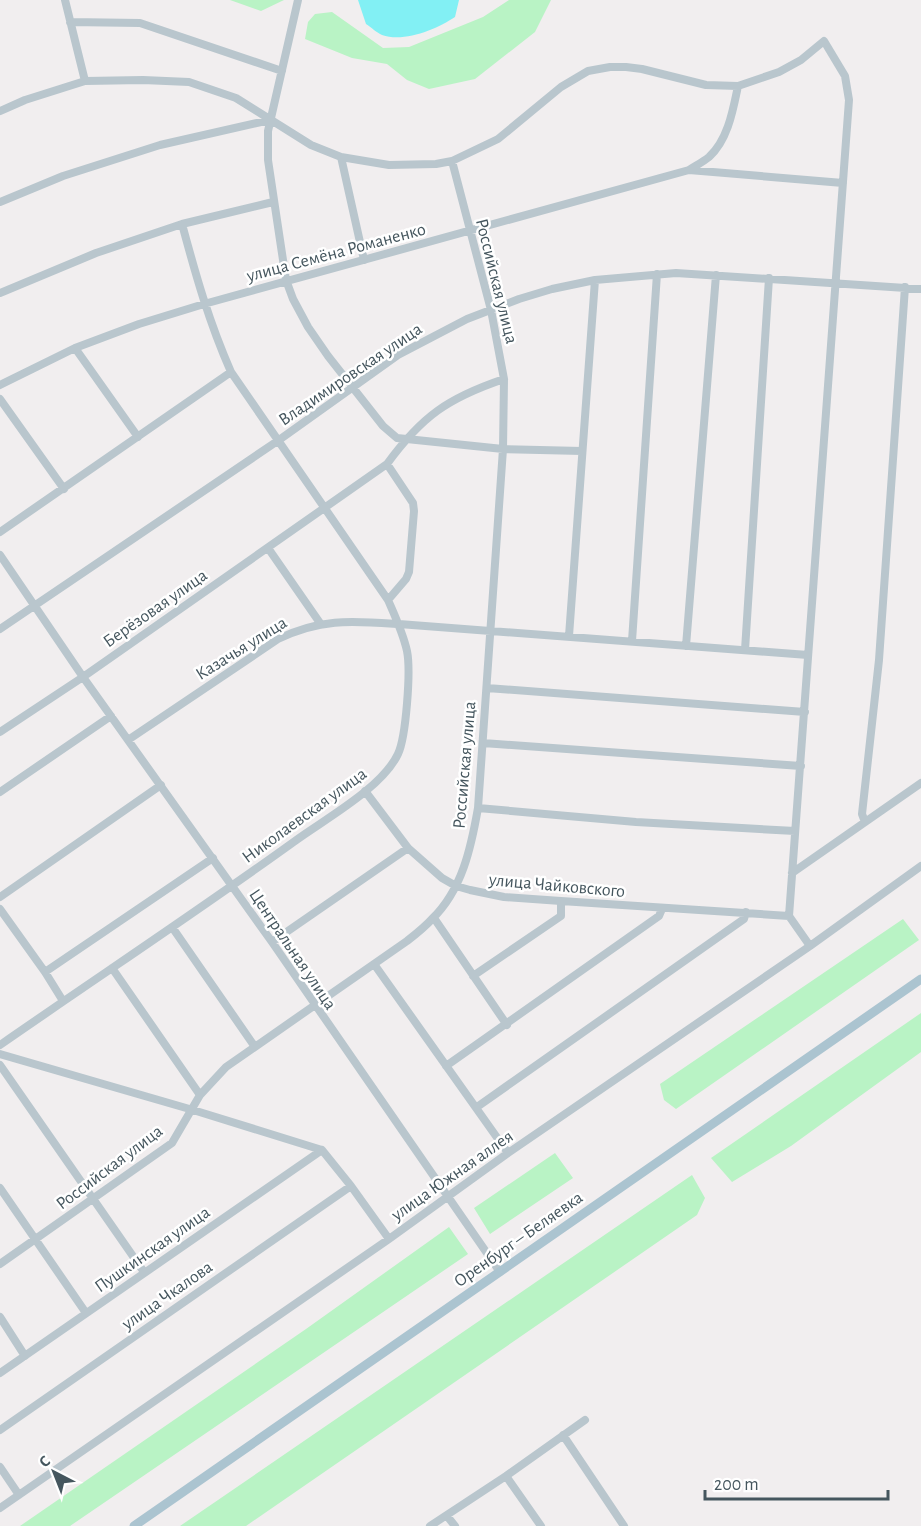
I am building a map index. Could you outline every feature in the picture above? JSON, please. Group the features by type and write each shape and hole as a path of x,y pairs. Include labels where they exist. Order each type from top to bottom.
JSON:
{"main road":[{"name":"Оренбург – Беляевка","path":"134,1526 921,979"}],"street":[{"path":"65,0 85,81"},
{"path":"298,0 270,120 268,160 286,280 308,327 352,389 392,435 405,440 503,449 582,451"},
{"path":"70,22 140,23 282,71"},
{"path":"0,111 25,100 85,81 189,82 236,98 311,145 341,157 364,163 389,165 436,164 452,161 498,139 561,87 588,71 610,67 634,68 706,85 738,86 779,72 801,60 824,41 845,76 849,100 789,916 810,946"},
{"name":"улица Семёна Романенко","path":"0,386 75,348 139,324 286,280 689,170 710,156 717,147 725,133 738,86"},
{"path":"0,202 63,176 160,145 270,120"},
{"path":"341,157 364,260"},
{"name":"Российская улица","path":"0,1264 172,1143 200,1095 226,1067 408,941 434,918 456,886 470,851 478,808 503,449 504,379 491,310 452,161"},
{"name":"улица Семёна Романенко","path":"689,170 843,183"},
{"path":"0,293 96,253 182,224 273,202"},
{"name":"Николаевская улица","path":"0,1045 232,886 365,791 390,769 399,752 402,740 408,679 407,652 399,624 388,600 326,507 231,372 204,304 182,224"},
{"name":"Владимировская улица","path":"0,629 279,440 398,354 491,310 552,289 595,280 676,273 921,289"},
{"path":"632,641 657,274"},
{"path":"686,645 716,275"},
{"path":"745,650 769,278"},
{"path":"569,636 595,280"},
{"path":"865,822 862,814 879,660 905,287"},
{"path":"75,348 138,437"},
{"path":"0,532 231,372"},
{"name":"Берёзовая улица","path":"0,732 83,677 387,464 405,440 428,417 443,406 482,386 504,379"},
{"path":"0,399 64,489"},
{"path":"387,464 410,497 414,511 409,572 388,600"},
{"path":"268,548 320,623"},
{"name":"Центральная улица","path":"0,555 500,1272"},
{"name":"Казачья улица","path":"128,740 278,639 299,629 320,623 342,621 491,630 808,655"},
{"path":"487,688 805,712"},
{"path":"0,792 111,716"},
{"path":"483,743 801,766"},
{"path":"792,873 921,783"},
{"path":"0,897 161,785"},
{"name":"улица Чайковского","path":"365,791 408,848 442,878 456,886 504,897 789,916"},
{"path":"478,808 636,822 795,831"},
{"path":"272,942 408,848"},
{"path":"45,972 213,858"},
{"name":"улица Южная аллея","path":"0,1508 389,1239 508,1153 810,946 921,866"},
{"path":"473,976 561,916 561,902"},
{"path":"0,909 63,1001"},
{"path":"446,1066 659,916 662,909"},
{"path":"477,1107 744,918 746,912"},
{"path":"434,918 507,1025"},
{"path":"172,927 255,1047"},
{"path":"374,964 508,1153"},
{"path":"112,968 200,1095"},
{"path":"0,1054 322,1150 389,1239"},
{"path":"0,1065 144,1272"},
{"name":"Пушкинская улица","path":"0,1373 322,1150"},
{"name":"улица Чкалова","path":"0,1430 351,1186"},
{"path":"0,1188 86,1313"},
{"path":"0,1317 26,1356"},
{"path":"429,1526 506,1476 585,1420"},
{"path":"563,1435 624,1526"},
{"path":"0,1467 19,1495"},
{"path":"506,1476 540,1526"},
{"path":"447,1516 454,1526"}],"green space":[{"path":"230,0 284,0 261,11"},
{"path":"509,0 551,0 535,32 475,79 429,89 407,80 387,64 352,58 305,39 308,22 315,14 332,12 383,48 409,47 483,17"},
{"path":"903,919 919,940 676,1109 664,1100 660,1084"},
{"path":"921,1013 921,1052 791,1146 732,1182 711,1158"},
{"path":"555,1153 573,1178 490,1234 474,1208"},
{"path":"692,1175 705,1198 697,1215 246,1526 180,1526"},
{"path":"449,1227 468,1254 70,1526 20,1526 306,1329"}],"water":[{"path":"358,0 459,0 455,17 439,26 420,34 391,37 382,35 366,24"}]}
